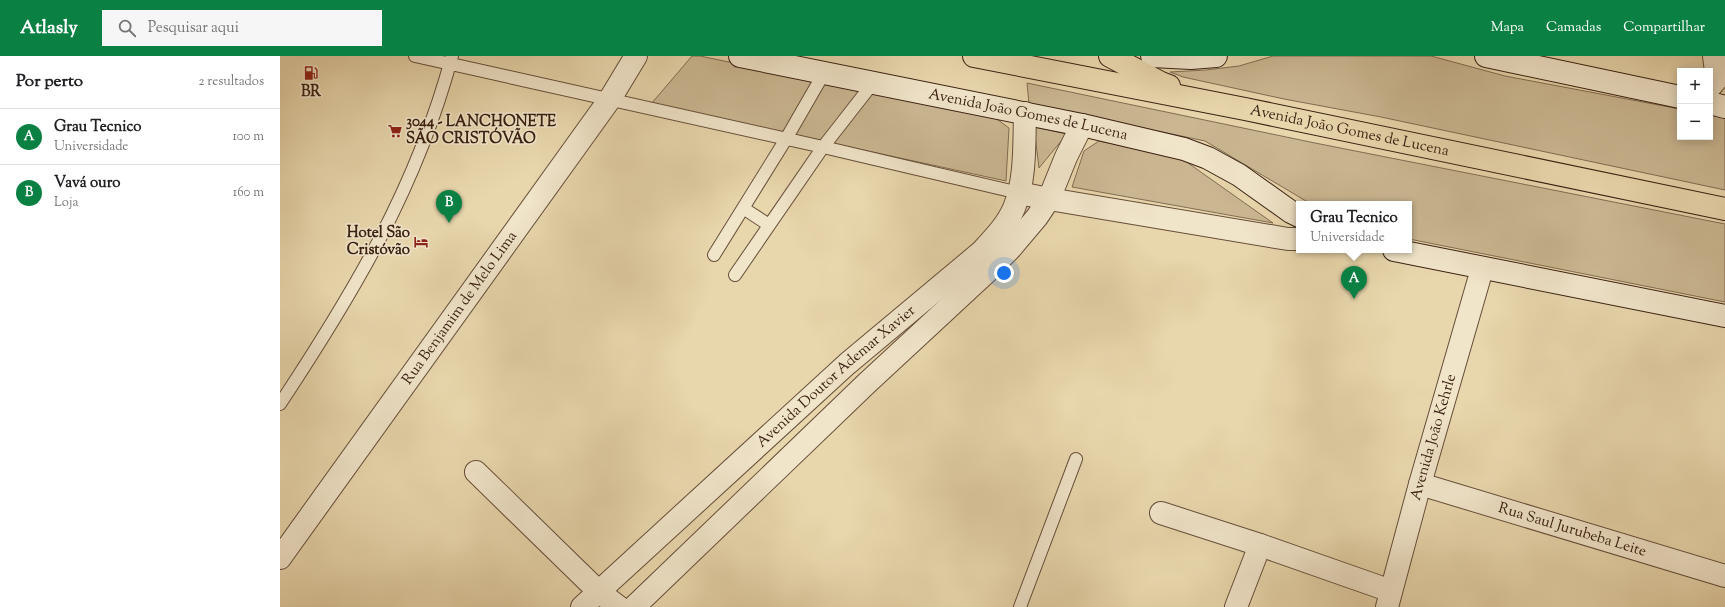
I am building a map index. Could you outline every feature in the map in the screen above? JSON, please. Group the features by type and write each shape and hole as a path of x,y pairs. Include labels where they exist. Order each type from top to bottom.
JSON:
{"highway":[{"name":"Avenida João Gomes de Lucena","path":"974,56 1245,109 1725,209"},
{"path":"1110,56 1161,83 1245,109"}],"street":[{"name":"Rua Benjamim de Melo Lima","path":"280,558 610,99 636,56"},
{"name":"Avenida João Gomes de Lucena","path":"740,56 1025,113 1184,149 1208,158 1239,175 1296,214"},
{"path":"1152,56 1191,58 1216,56"},
{"path":"1713,83 1716,79 1714,56"},
{"path":"1495,57 1677,96"},
{"path":"1713,104 1725,107"},
{"name":"Avenida Doutor Ademar Xavier","path":"582,607 847,364 981,252 1014,209 1019,193 1024,152 1025,113"},
{"name":"Avenida Doutor Ademar Xavier","path":"634,607 867,383 989,270 1027,229 1048,199 1082,125"},
{"path":"1019,193 1288,239 1296,239"},
{"path":"1409,253 1725,316"},
{"name":"Avenida João Kehrle","path":"1389,599 1420,484 1482,268"},
{"path":"847,364 867,383"},
{"path":"476,472 599,592 619,607"},
{"name":"Rua Saul Jurubeba Leite","path":"1420,484 1725,576"},
{"path":"1161,513 1260,545 1389,599"},
{"path":"1236,607 1260,545"}],"lane":[{"path":"415,56 451,60 610,99 1019,193"},
{"path":"280,404 317,348 364,271 393,216 418,161 434,117 451,60"},
{"path":"714,255 786,139 824,73"},
{"path":"735,275 824,147 873,82"},
{"path":"743,208 770,225"},
{"path":"1020,607 1076,459"}],"shaded area":[{"path":"692,56 700,56 994,117 1009,128 1006,181 651,104"},
{"path":"1273,56 1431,56 1505,76 1677,108 1677,140 1713,140 1713,116 1725,118 1725,190 1381,117 1284,99 1183,77 1170,72 1239,66"},
{"path":"1027,83 1315,143 1725,224 1725,302 1412,240 1412,201 1306,201 1205,141 1029,104"},
{"path":"1034,127 1067,134 1039,168"},
{"path":"1099,141 1181,158 1273,223 1072,187 1084,151"}],"place":[{"name":"BR","path":"311,73"},
{"name":"3044 - LANCHONETE SÃO CRISTÓVÃO","path":"395,131"},
{"name":"Vavá ouro","path":"449,223"},
{"name":"Hotel São Cristóvão","path":"421,242"},
{"name":"Grau Tecnico","path":"1354,299"}]}
